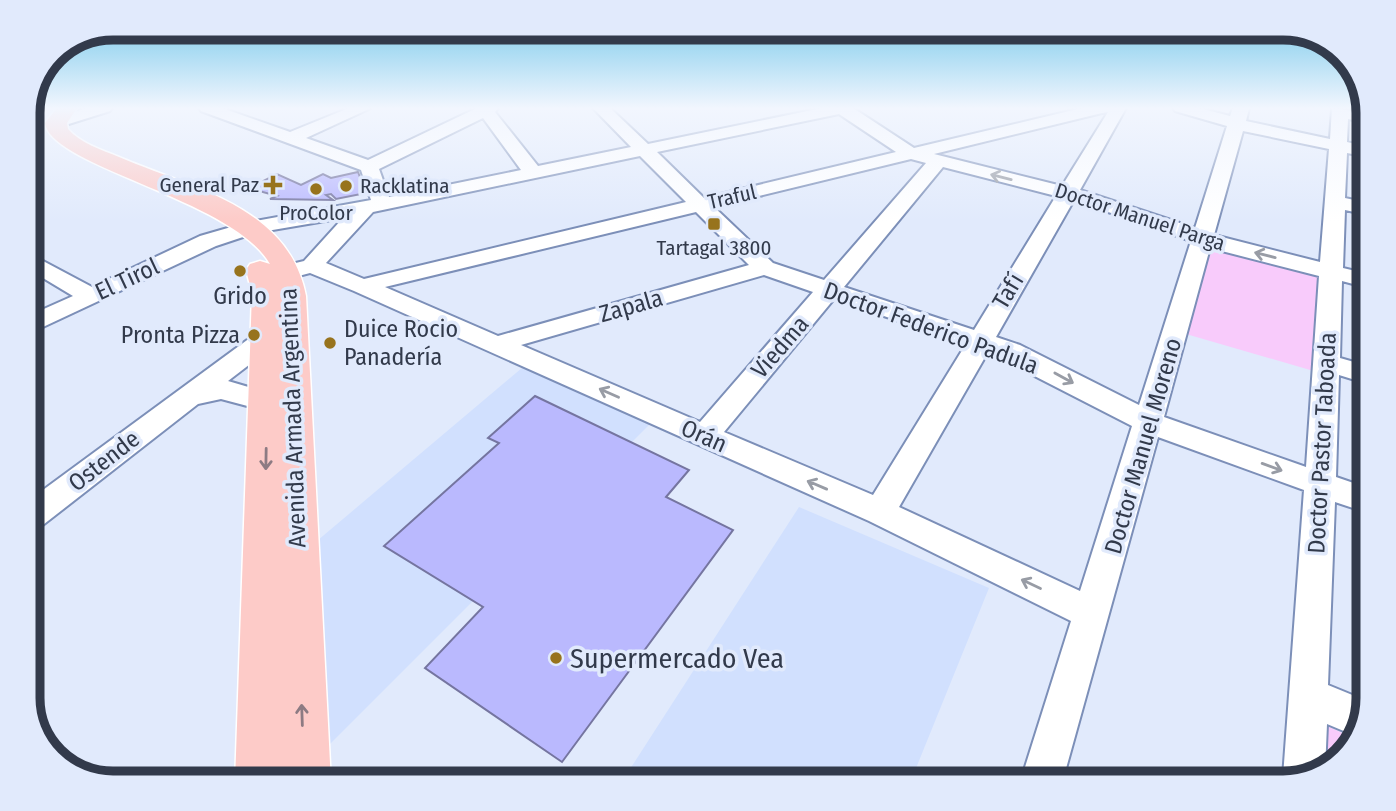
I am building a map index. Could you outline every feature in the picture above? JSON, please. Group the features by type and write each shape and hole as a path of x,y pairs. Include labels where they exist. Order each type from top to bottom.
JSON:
{"main road":[{"name":"Avenida Armada Argentina","path":"76,146 239,230 300,269 291,296 304,771"},
{"name":"Avenida Armada Argentina","path":"239,230 248,252 260,269 267,293 262,771"}],"street":[{"path":"315,146 369,167 412,146"},
{"path":"514,146 533,172"},
{"path":"641,146 765,268"},
{"name":"El Tirol","path":"40,320 239,230 306,220 659,146"},
{"path":"900,146 912,154"},
{"name":"Traful","path":"362,286 946,146"},
{"name":"Tafí","path":"880,512 1095,146"},
{"name":"Doctor Manuel Moreno","path":"1045,771 1230,146"},
{"path":"1338,146 1356,150"},
{"name":"Doctor Pastor Taboada","path":"1305,767 1338,146"},
{"name":"Doctor Manuel Parga","path":"912,154 1068,192 1129,210 1204,238 1356,278"},
{"name":"Viedma","path":"704,436 938,161"},
{"path":"300,269 374,205 369,167"},
{"path":"1335,202 1356,206"},
{"path":"300,269 306,220"},
{"path":"40,267 90,296"},
{"name":"Doctor Federico Padula","path":"765,268 979,340 1028,359 1150,423 1356,497"},
{"name":"Zapala","path":"498,344 765,268"},
{"name":"Orán","path":"300,269 362,286 498,344 880,512 1093,614"},
{"name":"Ostende","path":"40,510 267,338"},
{"path":"1326,363 1356,372"},
{"name":"Ostende","path":"179,403 215,389 237,391 266,402"},
{"path":"1309,696 1353,715"}],"shaded area":[{"path":"1208,243 1326,273 1317,372 1186,334"},
{"path":"529,362 653,421 323,751 311,546"},
{"path":"799,507 989,588 915,771 629,771"},
{"path":"1321,723 1346,735 1319,761"}],"building":[{"path":"358,172 366,193 336,199 331,194 326,195 333,200 270,199 277,196 249,188 277,174 301,185 323,174 331,178"},
{"path":"535,396 689,470 666,497 733,530 562,762 425,668 483,607 384,546 499,443 488,438"}],"place":[{"name":"General Paz","path":"273,185"},
{"name":"Racklatina","path":"346,186"},
{"name":"ProColor","path":"316,189"},
{"name":"Tartagal 3800","path":"714,224"},
{"name":"Grido","path":"240,271"},
{"name":"Pronta Pizza","path":"254,335"},
{"name":"Duice Rocio Panadería","path":"330,343"},
{"name":"Supermercado Vea","path":"556,658"}]}
